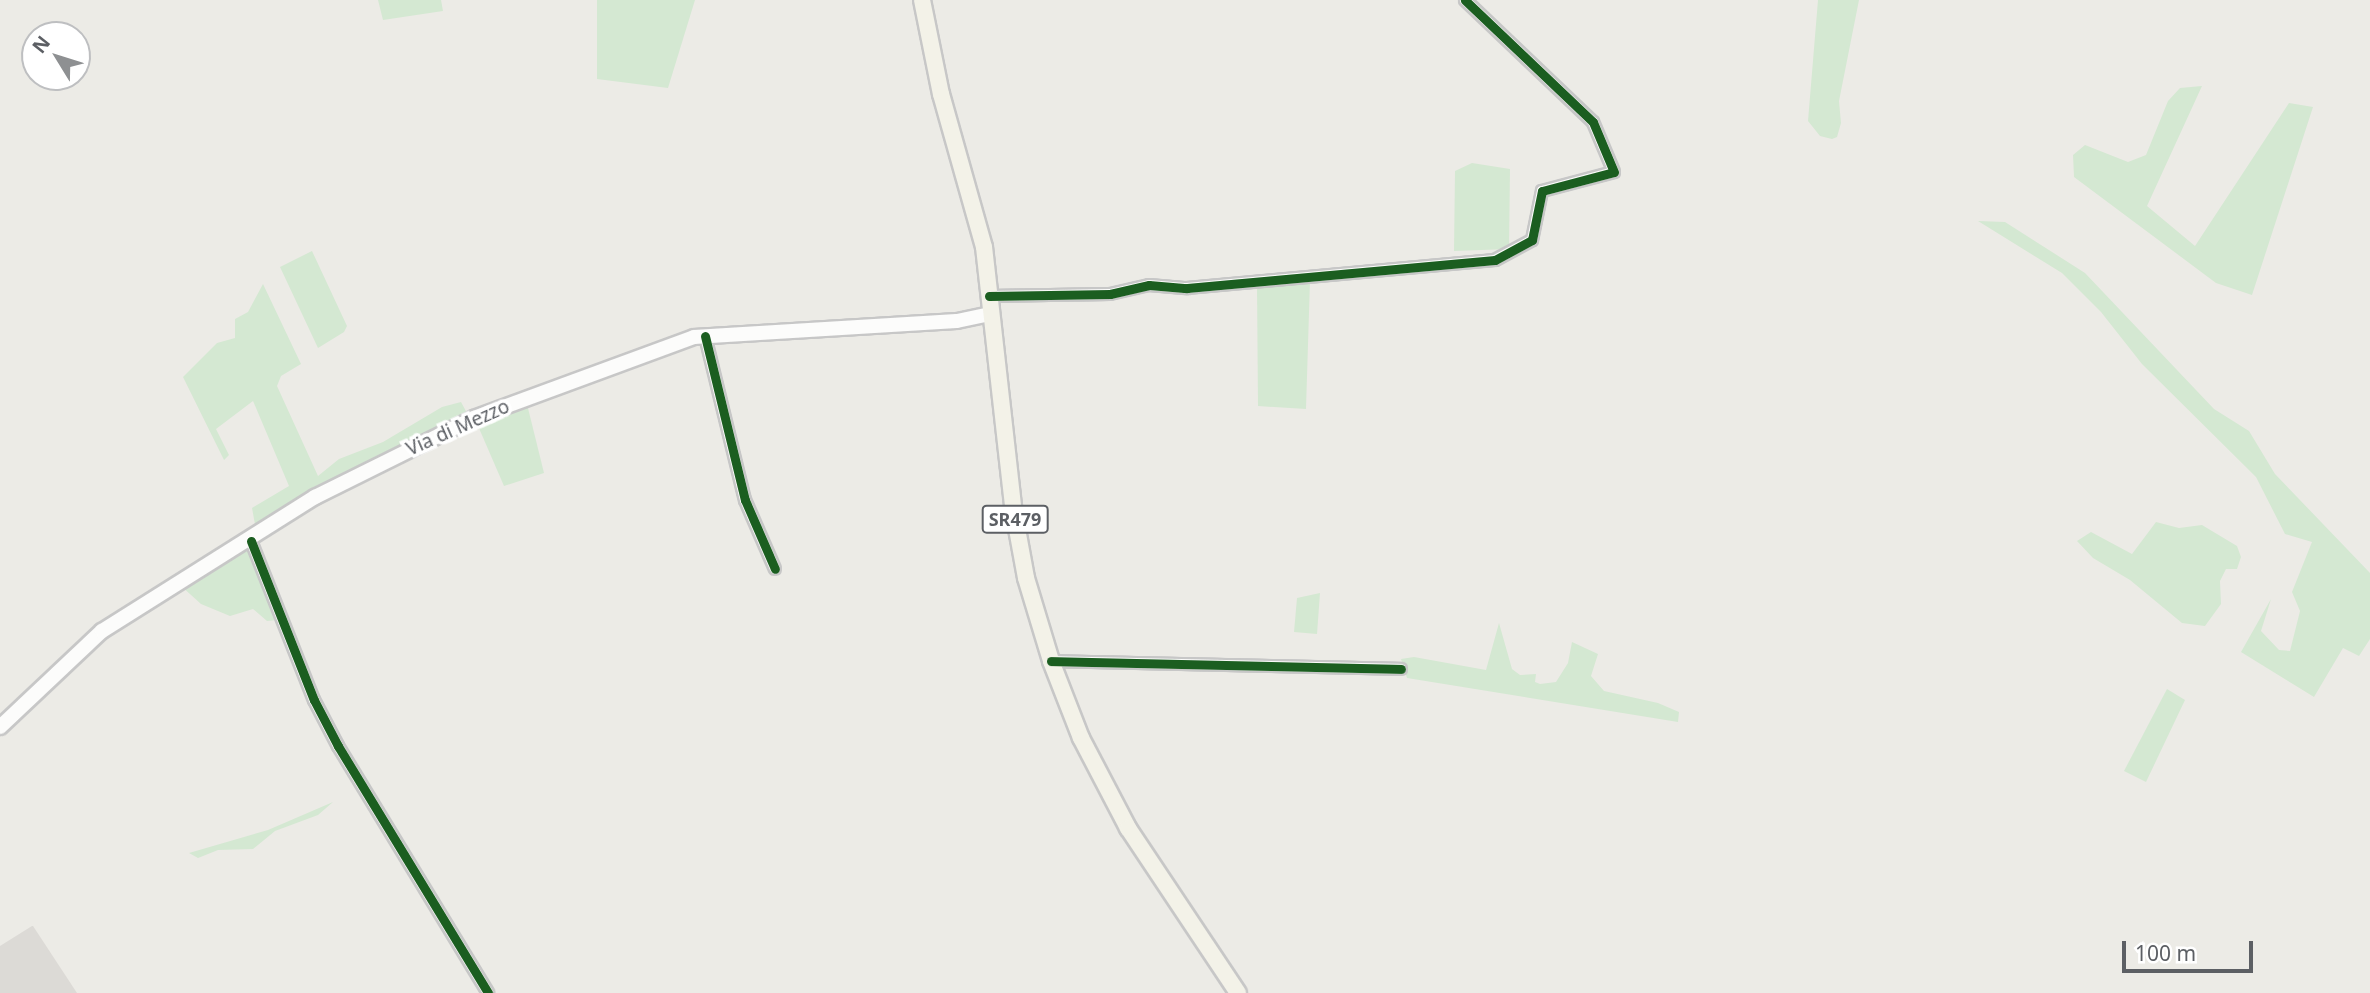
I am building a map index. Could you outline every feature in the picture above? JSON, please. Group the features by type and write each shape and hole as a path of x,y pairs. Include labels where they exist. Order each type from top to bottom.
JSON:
{"main road":[{"name":"SR479","path":"922,0 941,94 984,247 1013,507 1026,578 1051,661 1080,738 1128,828 1238,993"},
{"name":"Via di Mezzo","path":"0,727 102,631 251,541 315,497 474,418 705,336 957,321 991,314"}],"street":[{"path":"989,296 1110,294 1149,285 1187,288 1495,260 1532,240 1542,191 1614,172 1593,122 1465,0"},
{"path":"705,336 745,500 775,569"},
{"path":"251,541 303,674 338,746 488,993"},
{"path":"1051,661 1401,669"}],"shaded area":[{"path":"33,926 77,993 0,993 0,946"}],"green space":[{"path":"378,0 441,0 443,11 383,20"},
{"path":"597,0 695,0 668,88 597,79"},
{"path":"1818,0 1859,0 1839,101 1841,123 1837,137 1832,139 1820,136 1808,121"},
{"path":"2202,86 2147,206 2195,246 2289,103 2313,107 2252,295 2216,283 2074,177 2073,155 2085,145 2128,162 2146,155 2168,101 2180,88"},
{"path":"1472,163 1510,169 1509,249 1454,251 1455,171"},
{"path":"1978,221 2005,222 2085,273 2214,409 2249,431 2275,474 2370,573 2370,639 2359,656 2343,648 2314,697 2241,652 2271,599 2261,631 2279,650 2290,651 2300,611 2292,592 2312,542 2285,534 2256,477 2142,364 2101,312 2062,273"},
{"path":"312,251 347,326 344,332 318,348 280,267"},
{"path":"1310,280 1306,409 1258,406 1257,286"},
{"path":"263,284 301,364 281,376 277,386 318,476 339,459 383,442 442,407 461,402 467,413 334,479 256,530 252,508 289,486 253,401 216,429 229,455 224,460 183,377 217,343 235,338 235,319 248,312"},
{"path":"526,400 544,473 504,486 475,419"},
{"path":"2156,522 2179,528 2202,525 2237,546 2241,557 2237,569 2226,569 2220,581 2221,604 2205,626 2182,623 2130,580 2093,558 2077,541 2091,532 2132,554"},
{"path":"248,543 277,620 267,621 253,609 230,616 201,604 180,585"},
{"path":"1320,593 1317,634 1294,632 1297,598"},
{"path":"1499,623 1512,669 1520,675 1536,674 1535,682 1540,684 1556,682 1568,663 1572,642 1598,654 1591,676 1604,691 1658,703 1679,712 1678,722 1407,678 1401,659 1414,657 1486,670"},
{"path":"2167,689 2185,700 2146,782 2124,771"},
{"path":"333,802 318,815 275,831 253,849 218,850 198,858 189,853 268,830"}],"cycle path":[{"path":"989,296 1110,294 1149,285 1187,288 1495,260 1532,240 1542,191 1614,172 1593,122 1465,0"},
{"path":"705,336 745,500 775,569"},
{"path":"251,541 314,700 338,746 488,993"},
{"path":"1051,661 1401,669"}]}
